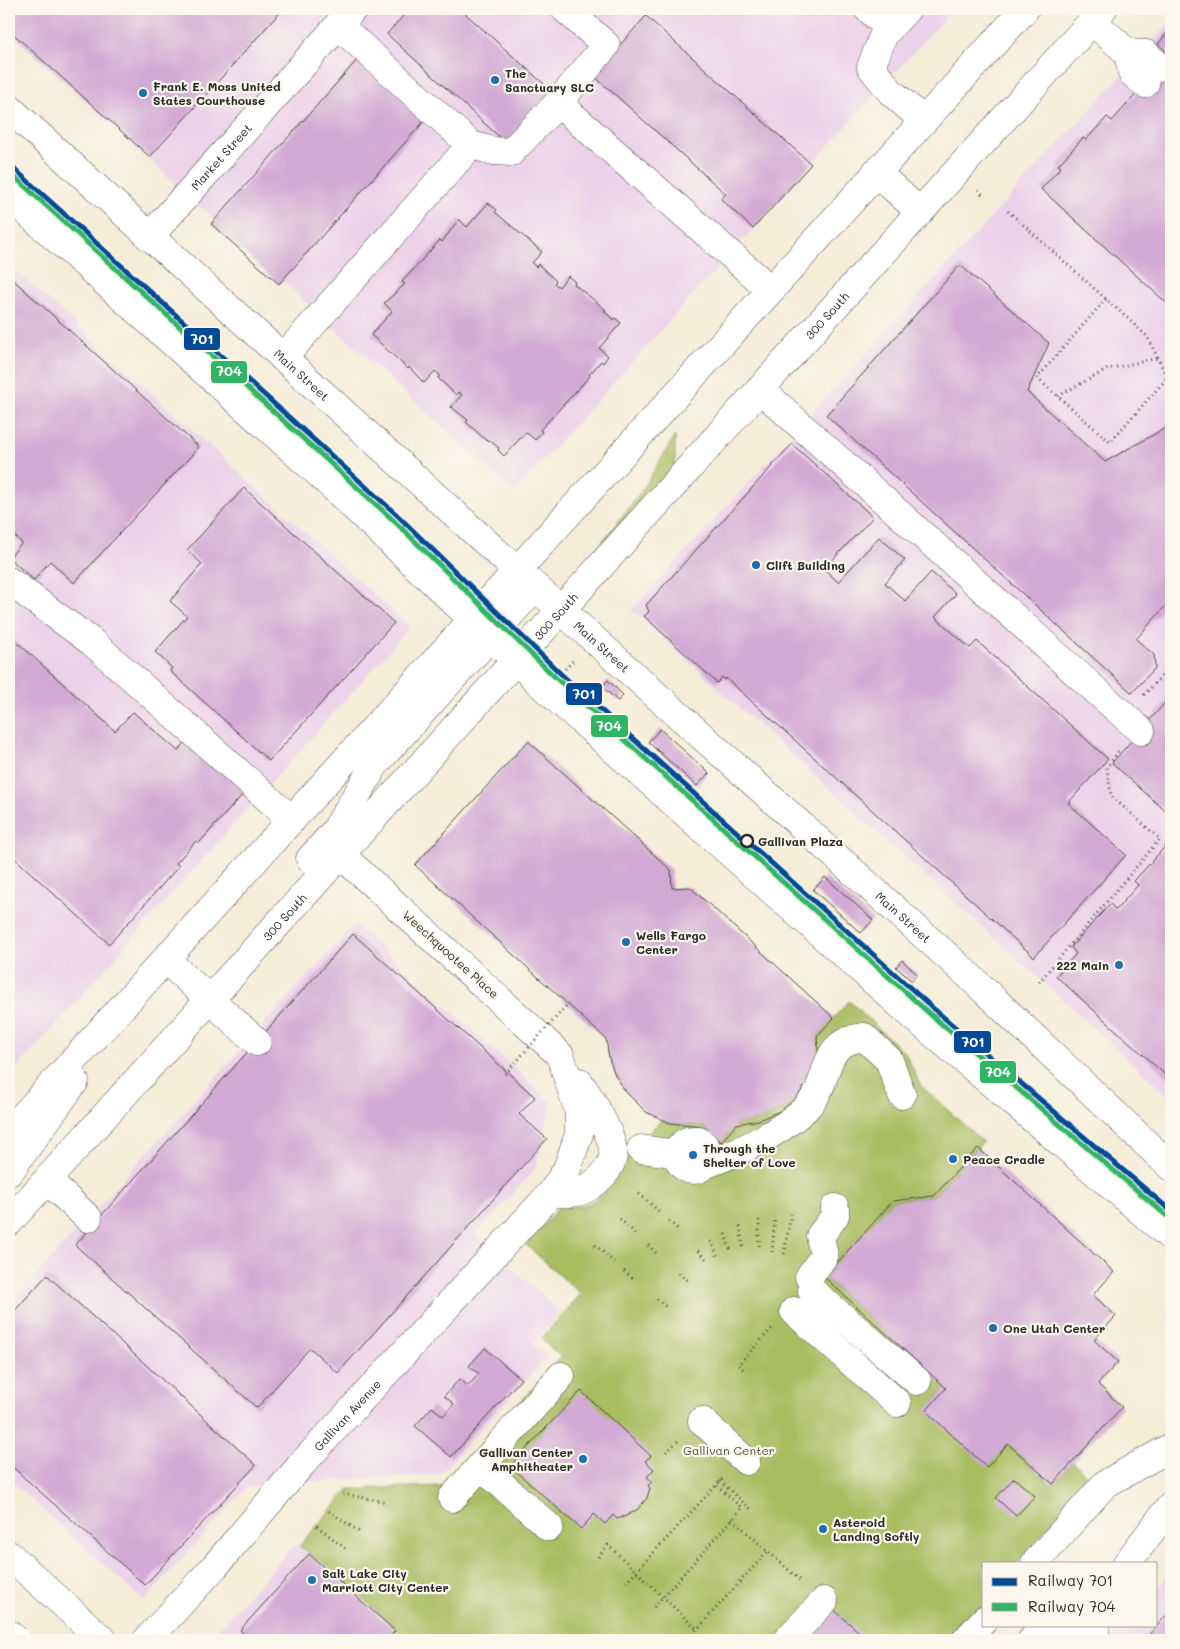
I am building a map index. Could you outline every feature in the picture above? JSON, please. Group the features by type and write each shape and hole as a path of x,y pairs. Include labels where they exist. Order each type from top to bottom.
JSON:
{"street":[{"path":"346,17 471,145 493,151 511,152 558,104 606,45 565,9"},
{"path":"868,9 899,18 884,34 871,67 891,92 924,120"},
{"path":"9,1132 292,820 526,579 771,290 1025,9"},
{"path":"1097,15 1128,53 1146,54 1153,75"},
{"name":"300 South","path":"9,1222 1097,15"},
{"name":"Market Street","path":"148,237 346,17"},
{"path":"558,104 771,290"},
{"name":"Main Street","path":"9,108 148,237 526,579 975,981 1171,1167"},
{"path":"283,358 471,145"},
{"path":"876,172 920,212"},
{"path":"9,196 318,472 515,660 914,1017 1171,1237"},
{"path":"760,389 1138,728"},
{"path":"9,581 92,642 292,820"},
{"path":"249,954 248,928 335,831 376,763 481,627"},
{"name":"Weechquootee Place","path":"340,854 560,1055 605,1124 613,1155 604,1174 592,1186 582,1192 569,1194 552,1192 567,1169 579,1134 579,1112 560,1055"},
{"path":"166,960 257,1042"},
{"path":"9,1172 64,1098 100,1033"},
{"path":"641,1149 678,1154 681,1163 687,1169 696,1170 704,1165 743,1151 805,1108 822,1087 831,1054 847,1040 864,1037 889,1060 902,1095"},
{"path":"47,1180 88,1218"},
{"name":"Gallivan Avenue","path":"147,1640 215,1566 301,1465 552,1192"},
{"path":"835,1208 835,1216 820,1236 824,1256 811,1284 917,1381"},
{"path":"786,1316 897,1403"},
{"path":"452,1498 561,1376"},
{"path":"692,1429 735,1468"},
{"path":"1036,1562 1105,1484 1165,1450"},
{"path":"1059,1562 1165,1450"},
{"path":"481,1466 548,1526"},
{"path":"1128,1562 1171,1505"},
{"path":"9,1555 103,1640"},
{"path":"787,1640 824,1601"},
{"path":"966,1640 982,1622"},
{"path":"988,1640 1000,1626"},
{"path":"1032,1640 1045,1626"},
{"path":"1061,1640 1073,1626"},
{"path":"1089,1640 1095,1634 1096,1626"},
{"path":"9,1634 16,1640"}],"path":[{"path":"1008,211 1147,336 1171,385"},
{"path":"1106,299 1037,378 1110,442 1168,377"},
{"path":"1058,396 1108,369 1158,358"},
{"path":"1140,699 1171,666"},
{"path":"1039,982 1160,838 1111,796 1107,767 1138,728"},
{"path":"505,1074 568,1004"},
{"path":"639,1194 660,1212"},
{"path":"784,1254 791,1214"},
{"path":"772,1252 775,1217"},
{"path":"620,1219 638,1236"},
{"path":"759,1220 759,1248"},
{"path":"669,1221 679,1230"},
{"path":"740,1226 743,1248"},
{"path":"725,1234 731,1252"},
{"path":"711,1241 718,1257"},
{"path":"595,1245 614,1262"},
{"path":"648,1245 657,1254"},
{"path":"698,1251 708,1260"},
{"path":"624,1271 634,1279"},
{"path":"679,1273 690,1282"},
{"path":"657,1299 667,1308"},
{"path":"744,1369 738,1365 786,1316"},
{"path":"666,1452 692,1429"},
{"path":"626,1582 716,1485 735,1468"},
{"path":"720,1481 753,1511"},
{"path":"654,1607 742,1508 716,1485"},
{"path":"343,1494 387,1502"},
{"path":"329,1511 361,1533"},
{"path":"732,1519 824,1601"},
{"path":"317,1526 346,1550"},
{"path":"598,1557 608,1545 697,1629"},
{"path":"689,1638 768,1551"}],"shaded area":[{"path":"9,9 953,9 514,492 9,32"},
{"path":"1171,21 1171,1098 632,610"},
{"path":"9,264 410,627 9,1077"},
{"path":"355,924 551,1102 536,1168 475,1235 561,1312 532,1344 547,1357 440,1474 248,1486 144,1601 9,1479 9,1305"},
{"name":"Salt Lake City Marriott City Center","path":"295,1544 329,1570 406,1640 208,1640"},
{"path":"1171,1572 1171,1640 1110,1640 1122,1626 1158,1626 1158,1586"}],"green space":[{"path":"675,436 675,471 601,553 596,550 641,492"},
{"name":"Gallivan Center","path":"849,1001 906,1054 920,1085 983,1142 934,1196 892,1201 824,1277 946,1388 926,1411 987,1466 1008,1444 1052,1485 1073,1462 1090,1478 1019,1562 982,1562 982,1605 952,1640 408,1640 330,1568 299,1546 349,1489 444,1486 561,1357 541,1339 581,1294 526,1245 558,1208 575,1207 595,1200 602,1194 635,1146 662,1119 670,1123 703,1126 721,1142 737,1124 759,1120 782,1110 796,1098 813,1075 817,1036"}],"building":[{"name":"Frank E. Moss United States Courthouse","path":"9,9 283,9 150,157 9,30"},
{"path":"409,9 460,9 553,92 507,144 387,34"},
{"path":"646,16 811,164 753,229 721,199 726,194 593,75"},
{"path":"1171,28 1171,55 1158,44"},
{"path":"1171,55 1171,307 1041,189 1061,167 1058,165 1083,138 1086,140 1107,117 1112,121"},
{"path":"359,58 427,118 279,284 211,224"},
{"path":"488,203 497,210 495,212 542,252 532,263 536,267 538,264 556,281 554,283 559,287 568,276 575,282 574,284 606,310 604,311 614,320 615,318 621,323 599,348 608,356 603,363 601,361 590,376 540,430 542,432 535,440 526,432 504,456 498,450 499,448 489,440 487,441 466,422 468,420 451,407 462,395 458,392 456,395 438,378 440,375 435,371 424,383 409,367 408,369 371,335 392,311 384,303 405,284 402,282 440,240 442,242 459,219 467,227"},
{"path":"960,265 1049,343 1027,392 1105,462 1167,427 1171,432 1171,600 1136,639 1154,655 1155,668 1132,693 826,415"},
{"path":"9,276 199,447 74,583 50,561 34,580 9,558 22,543 9,531"},
{"path":"792,444 873,517 824,569 838,582 879,537 905,560 885,583 905,601 931,572 956,594 935,617 970,648 977,641 1108,759 1068,803 1126,855 1034,957 726,678 725,680 722,677 717,683 644,616 649,612 646,605"},
{"path":"244,488 394,623 269,761 170,671 172,668 155,652 187,616 170,601 202,564 187,550"},
{"path":"9,635 115,731 133,712 178,751 187,740 245,792 199,843 196,841 176,863 179,866 109,944 9,853"},
{"path":"608,680 623,695 618,701 602,687"},
{"path":"1171,696 1171,816 1112,763"},
{"path":"660,729 709,773 697,786 648,742"},
{"name":"Wells Fargo Center","path":"528,741 671,870 672,888 690,887 834,1018 817,1036 818,1053 813,1075 796,1098 782,1110 759,1120 737,1124 721,1142 703,1126 670,1123 646,1112 626,1092 615,1075 609,1058 606,1039 415,865"},
{"name":"222 Main","path":"1171,840 1171,1080 1056,976 1076,954 1071,947 1110,904 1116,910 1138,885 1134,881"},
{"path":"825,877 873,920 861,933 813,890"},
{"path":"353,934 535,1097 519,1114 547,1139 338,1373 310,1348 257,1408 75,1245"},
{"path":"902,960 917,974 912,981 896,967"},
{"name":"One Utah Center","path":"978,1148 1114,1272 1093,1295 1116,1316 1094,1340 1118,1362 1098,1384 1122,1407 1053,1484 1008,1444 987,1467 926,1411 946,1388 824,1277 893,1201 934,1196"},
{"path":"47,1275 256,1465 145,1585 9,1464 9,1317"},
{"path":"485,1348 521,1379 451,1457 415,1426 432,1407 443,1416 454,1404 444,1396 460,1379 468,1386 479,1374 469,1366"},
{"name":"Gallivan Center Amphitheater","path":"581,1391 651,1456 645,1461 654,1469 647,1477 652,1481 648,1486 650,1488 647,1498 638,1509 617,1519 613,1515 605,1524 594,1514 581,1529 510,1466"},
{"path":"1014,1478 1035,1496 1016,1516 996,1498"},
{"name":"Salt Lake City Marriott City Center","path":"309,1554 395,1631 387,1640 242,1640 246,1636 240,1630"},
{"path":"832,1608 868,1640 801,1640"},
{"path":"1171,1610 1171,1640 1144,1640 1158,1626"}],"rail line":[{"name":"701","path":"9,164 396,514 561,674 935,1010 1171,1211"},
{"name":"704","path":"9,172 392,519 557,679 931,1015 1167,1216"}],"place":[{"name":"The Sanctuary SLC","path":"495,80"},
{"name":"Frank E. Moss United States Courthouse","path":"143,93"},
{"name":"Clift Building","path":"756,565"},
{"name":"Gallivan Plaza","path":"747,841"},
{"name":"Wells Fargo Center","path":"626,942"},
{"name":"222 Main","path":"1119,965"},
{"name":"Through the Shelter of Love","path":"693,1155"},
{"name":"Peace Cradle","path":"953,1159"},
{"name":"One Utah Center","path":"993,1328"},
{"name":"Gallivan Center Amphitheater","path":"583,1459"},
{"name":"Asteroid Landing Softly","path":"823,1529"},
{"name":"Salt Lake City Marriott City Center","path":"312,1580"}]}
